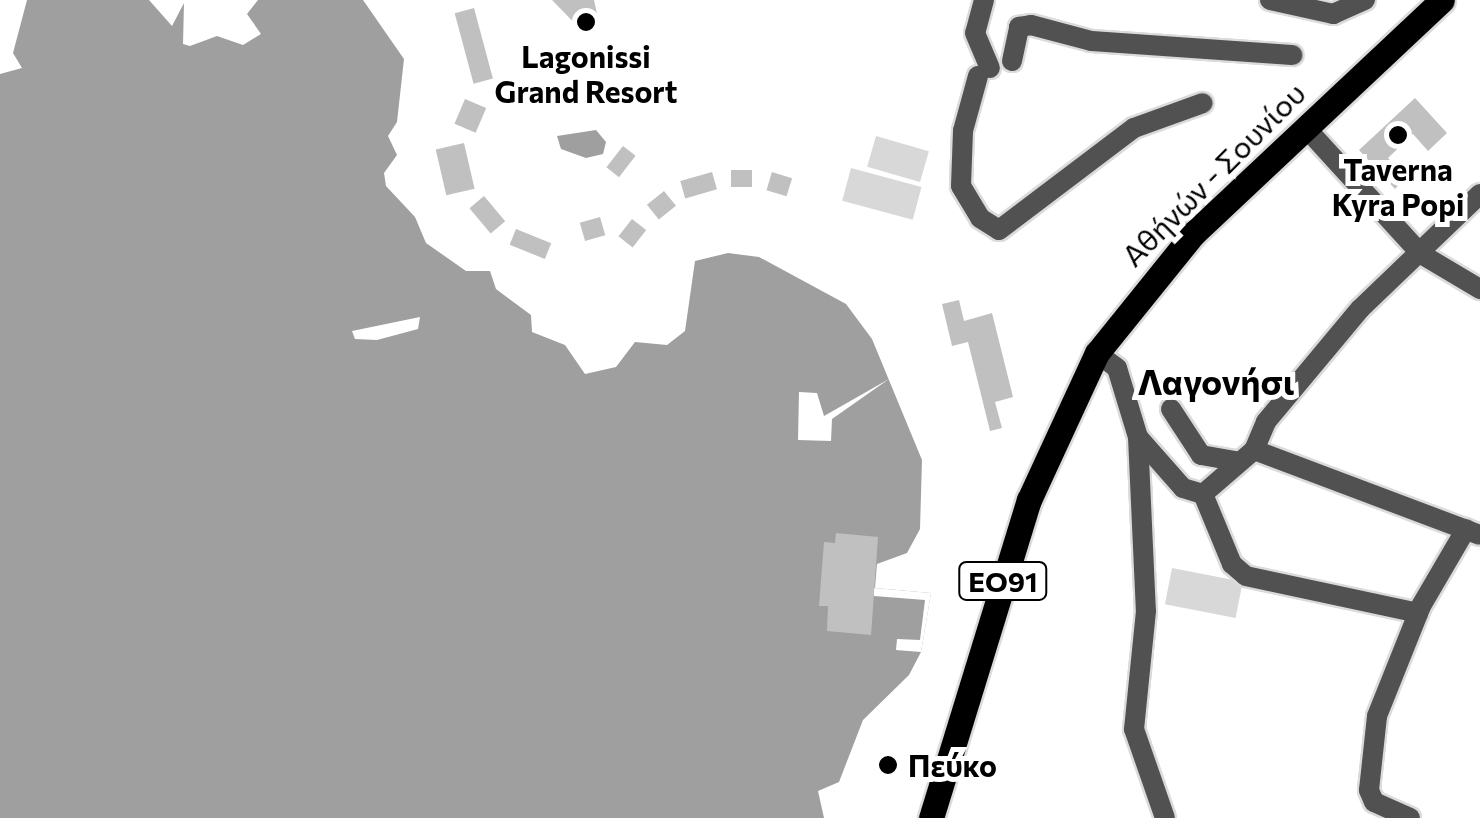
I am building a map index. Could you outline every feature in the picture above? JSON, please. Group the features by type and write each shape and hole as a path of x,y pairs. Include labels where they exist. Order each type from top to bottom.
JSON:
{"main road":[{"name":"Αθήνών - Σουνίου","path":"931,818 1029,500 1096,353 1159,271 1305,127 1442,0"}],"street":[{"path":"984,0 975,33 984,72 963,130 961,186 980,218 999,230 1134,128 1203,103"},
{"path":"1270,0 1333,14 1365,0"},
{"path":"1012,61 1018,28 1031,25 1091,42 1293,55"},
{"path":"1305,127 1422,254 1480,289"},
{"path":"1203,494 1246,456 1266,422 1352,317 1422,254 1480,194"},
{"path":"1096,353 1116,368 1138,437 1146,611 1134,729 1165,818"},
{"path":"1171,410 1201,455 1246,456 1473,532 1418,613 1377,716 1368,790 1374,802 1410,818"},
{"path":"1138,437 1183,488 1203,494"},
{"path":"1203,494 1232,564 1246,576 1418,613"}],"shaded area":[{"path":"27,0 149,0 172,26 184,3 183,44 190,46 217,36 243,45 261,34 247,14 258,0 363,0 404,59 397,122 388,136 397,155 384,173 386,186 415,217 426,243 466,271 490,271 496,289 531,315 532,332 565,345 585,374 616,367 635,342 667,345 685,331 695,261 728,253 759,257 846,304 872,339 922,460 920,529 907,553 877,564 875,588 931,593 921,652 909,675 863,720 839,782 818,791 824,818 0,818 0,74 22,68 13,53","holes":["420,317 418,329 377,340 355,339 352,331"]},
{"path":"596,130 606,142 603,154 586,158 561,149 557,136"},
{"path":"876,136 929,151 920,182 867,167"},
{"path":"851,168 922,187 913,220 842,201"},
{"path":"1172,568 1243,582 1236,618 1165,604"}],"pier":[{"path":"889,379 832,419 831,441 798,440 799,392 817,393 824,416"},
{"path":"874,588 931,593 921,652 896,650 897,639 920,640 925,600 874,596"}],"building":[{"path":"552,0 594,0 599,23 586,35"},
{"path":"474,8 493,79 474,84 455,13"},
{"path":"1415,98 1447,133 1428,151 1413,134 1388,158 1406,177 1395,189 1359,150"},
{"path":"465,99 486,108 476,133 454,124"},
{"path":"464,143 475,189 446,195 436,150"},
{"path":"623,146 636,156 619,177 606,167"},
{"path":"731,170 752,170 752,187 731,187"},
{"path":"712,172 717,189 685,198 680,181"},
{"path":"772,172 792,178 787,196 766,190"},
{"path":"664,191 676,206 659,220 647,205"},
{"path":"484,196 505,221 491,233 469,208"},
{"path":"600,217 605,235 585,241 580,223"},
{"path":"632,219 646,230 633,247 618,236"},
{"path":"516,229 551,243 545,259 510,245"},
{"path":"959,300 964,321 992,313 1013,397 995,402 1002,428 990,431 968,342 952,346 942,304"},
{"path":"836,533 878,537 871,635 827,631 828,606 819,606 824,542 835,543"}],"place":[{"name":"Lagonissi Grand Resort","path":"586,22"},
{"name":"Taverna Kyra Popi","path":"1398,135"},
{"name":"Πεύκο","path":"888,765"}],"district":[{"name":"Λαγονήσι","path":"1216,381"}]}
